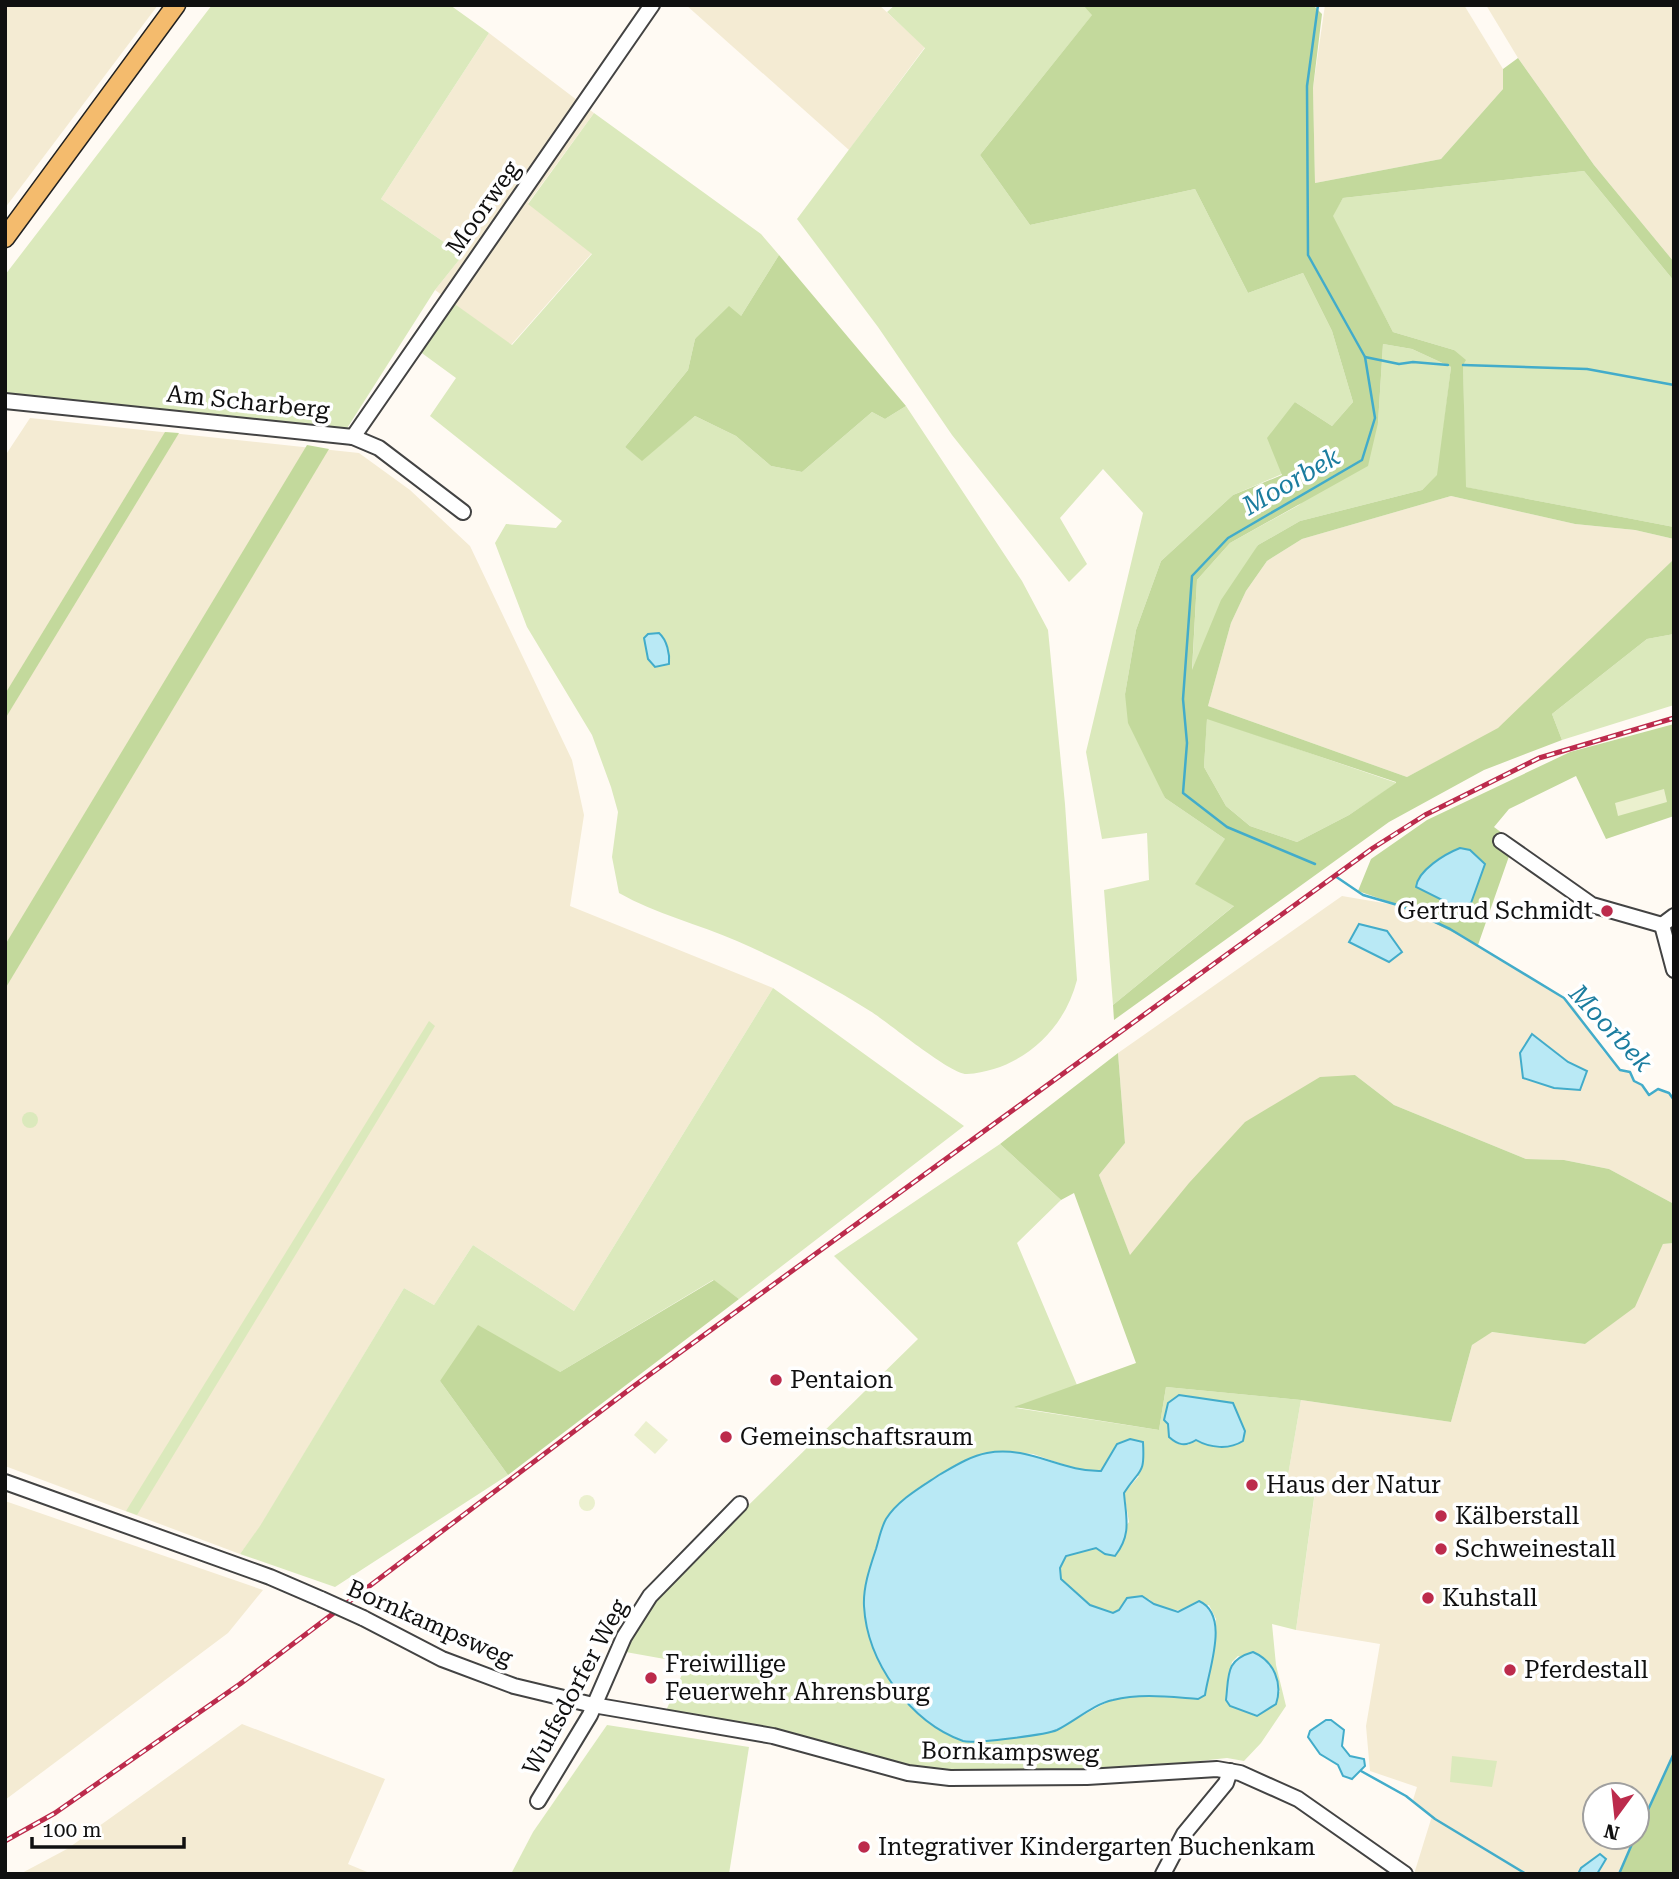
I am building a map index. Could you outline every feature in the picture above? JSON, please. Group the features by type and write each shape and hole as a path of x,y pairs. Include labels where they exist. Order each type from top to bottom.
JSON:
{"main road":[{"path":"5,238 176,5"}],"street":[{"name":"Moorweg","path":"353,437 652,5"},
{"name":"Am Scharberg","path":"5,401 353,437 379,448 463,512"},
{"path":"1501,841 1592,905 1668,920 1674,970"},
{"name":"Bornkampsweg","path":"5,1482 270,1577 363,1618 442,1659 514,1686 593,1705 774,1736 891,1769 929,1776 1087,1777 1195,1769 1230,1770 1263,1781 1298,1799 1405,1874"},
{"name":"Wulfsdorfer Weg","path":"538,1801 593,1705 624,1637 650,1596 740,1504"},
{"path":"1163,1874 1184,1834 1226,1783 1230,1770"}],"shaded area":[{"path":"5,5 158,5 5,208"},
{"path":"686,5 879,5 925,47 849,150"},
{"path":"1325,5 1464,5 1503,69 1503,89 1441,159 1315,183 1313,88"},
{"path":"1486,5 1674,5 1674,262 1594,165 1518,58"},
{"path":"489,33 594,113 528,203 592,253 511,345 435,290 463,255 381,199"},
{"path":"30,418 359,453 410,490 470,546 572,760 584,815 570,906 773,988 574,1311 473,1245 434,1305 404,1288 260,1527 240,1554 5,1466 5,456"},
{"path":"1451,496 1575,524 1635,530 1674,539 1674,559 1498,729 1407,777 1208,706 1231,623 1246,591 1267,561 1302,539"},
{"path":"1342,896 1401,906 1464,937 1564,998 1620,1070 1630,1072 1634,1081 1642,1085 1649,1094 1658,1089 1673,1097 1674,1204 1609,1169 1564,1160 1526,1159 1394,1105 1355,1075 1130,1256 1099,1175 1125,1143 1118,1053"},
{"path":"1674,1243 1674,1753 1651,1803 1651,1781 1581,1781 1581,1851 1629,1851 1619,1874 1414,1874 1432,1816 1413,1800 1417,1787 1370,1771 1366,1726 1380,1644 1296,1630 1315,1492 1286,1487 1301,1400 1451,1422 1472,1345 1491,1332 1585,1344 1634,1307 1663,1244"},
{"path":"5,1501 263,1590 228,1633 5,1800"},
{"path":"242,1724 385,1779 348,1864 372,1874 20,1874 67,1849"}],"green space":[{"path":"212,5 450,5 489,33 381,199 463,255 435,290 344,433 109,404 5,396 5,275"},
{"path":"895,5 1083,5 1093,14 980,155 1030,225 1195,189 1248,293 1303,273 1332,331 1353,402 1332,426 1295,402 1282,474 1233,495 1161,561 1136,630 1125,694 1165,798 1225,839 1235,905 1113,1005 1104,890 1149,880 1147,833 1102,839 1086,752 1143,513 1103,469 1060,518 1087,564 1069,582 952,435 878,327 797,219 925,48 887,12"},
{"path":"1083,5 1313,5 1322,14 1313,88 1315,183 1441,159 1503,89 1503,69 1518,58 1594,165 1674,262 1674,281 1584,171 1343,198 1333,216 1393,332 1454,350 1466,360 1463,365 1466,487 1674,527 1674,539 1635,530 1575,524 1451,496 1302,539 1267,561 1246,591 1231,623 1208,706 1407,777 1498,728 1674,559 1674,634 1647,639 1552,714 1562,740 1484,770 1389,822 1114,1020 1113,1005 1234,906 1195,884 1225,839 1165,798 1128,723 1125,694 1136,630 1161,561 1233,495 1282,475 1267,438 1295,402 1332,426 1353,402 1332,331 1303,273 1248,293 1195,189 1030,225 980,155 1092,15","holes":["1383,344 1412,349 1451,367 1437,475 1422,490 1300,521 1258,545 1221,600 1192,670 1197,580 1230,543 1368,466 1378,423","1207,719 1396,782 1396,783 1349,815 1297,842 1250,826 1226,806 1204,767"]},
{"path":"594,113 761,234 779,255 741,316 695,339 688,370 625,447 642,460 695,416 736,436 771,466 802,472 872,412 885,419 906,406 1022,581 1048,630 1065,804 1077,980 1071,999 1051,1031 1037,1045 1005,1065 987,1071 967,1074 959,1072 870,1011 805,973 737,941 619,893 612,857 618,812 611,787 592,735 527,627 495,543 506,524 556,528 562,521 430,416 456,378 419,351 452,302 512,345 592,254 528,204"},
{"path":"1584,171 1674,281 1674,527 1465,487 1463,365 1454,350 1393,332 1332,216 1343,198"},
{"path":"779,255 906,406 885,419 872,412 802,472 771,466 736,436 695,416 642,461 625,447 688,370 695,339 729,306 741,316"},
{"path":"1383,344 1412,349 1451,367 1438,475 1422,490 1300,521 1258,545 1192,673 1197,580 1230,543 1299,505 1378,423"},
{"path":"165,432 179,433 5,719 5,694"},
{"path":"307,445 329,449 5,989 5,945"},
{"path":"1674,634 1674,705 1562,740 1552,714 1647,639"},
{"path":"1207,718 1397,783 1349,815 1297,842 1250,826 1226,806 1204,767"},
{"path":"1674,724 1674,816 1606,839 1576,776 1509,809 1494,827 1514,842 1478,945 1401,906 1358,891 1371,859 1427,820 1570,752","holes":["1485,864 1471,903 1457,907 1426,871"]},
{"path":"1664,789 1667,802 1618,816 1615,803"},
{"path":"773,988 964,1126 739,1299 713,1280 560,1372 440,1381 508,1475 335,1587 240,1554 260,1526 404,1288 434,1305 473,1245 574,1311"},
{"path":"429,1021 435,1026 137,1515 126,1511"},
{"path":"1118,1053 1125,1143 1099,1175 1130,1255 1189,1183 1245,1122 1320,1077 1355,1075 1394,1105 1526,1159 1564,1160 1609,1169 1674,1204 1674,1243 1663,1244 1635,1307 1585,1344 1492,1332 1472,1345 1451,1422 1301,1400 1166,1387 1159,1430 1014,1407 1136,1363 1074,1193 1061,1200 1000,1144"},
{"path":"30,1112 36,1114 36,1126 30,1128 24,1126 22,1120 24,1114"},
{"path":"1000,1144 1061,1200 1017,1243 1077,1385 1016,1408 1159,1430 1166,1387 1301,1400 1286,1487 1315,1491 1296,1630 1272,1624 1276,1665 1286,1706 1261,1743 1244,1761 1227,1758 1086,1773 929,1771 792,1733 665,1713 687,1663 620,1651 667,1585 918,1339 834,1256","holes":["1179,1395 1194,1397 1189,1445 1178,1444 1169,1437 1168,1424","1009,1452 1033,1454 1082,1471 1139,1476 1124,1493 1129,1522 1105,1554 1096,1548 1066,1556 1060,1568 1061,1579 1090,1605 1114,1613 1127,1598 1149,1599 1163,1608 1170,1609 1209,1605 1216,1619 1204,1695 1198,1699 1143,1696 1111,1700 1054,1731 987,1741 964,1741 944,1731 906,1703 925,1483 972,1458","1238,1656 1270,1664 1280,1692 1229,1677 1232,1662"]},
{"path":"714,1280 739,1299 508,1475 440,1381 478,1325 560,1372"},
{"path":"646,1421 668,1440 655,1454 634,1435"},
{"path":"584,1495 590,1495 595,1503 593,1509 584,1511 579,1506 579,1500"},
{"path":"607,1725 749,1747 729,1874 511,1874 533,1832"},
{"path":"1674,1753 1674,1874 1619,1874 1629,1851 1651,1851 1651,1804"},
{"path":"1452,1756 1497,1761 1492,1787 1450,1782"}],"water":[{"path":"659,633 667,647 669,664 655,667 648,659 644,638 648,634"},
{"path":"1460,848 1470,850 1485,864 1471,903 1456,907 1416,887 1427,869 1440,858"},
{"path":"1359,924 1387,931 1402,952 1389,962 1349,942"},
{"path":"1532,1034 1568,1062 1587,1071 1580,1090 1554,1088 1523,1078 1520,1053"},
{"path":"1179,1395 1233,1403 1245,1431 1243,1441 1220,1447 1196,1440 1185,1444 1172,1440 1169,1437 1168,1424 1164,1420 1168,1403"},
{"path":"1130,1439 1143,1442 1143,1461 1140,1471 1124,1493 1127,1526 1124,1540 1115,1556 1096,1548 1066,1556 1060,1568 1061,1579 1090,1605 1113,1613 1119,1610 1127,1598 1142,1596 1154,1604 1178,1612 1199,1601 1208,1608 1214,1618 1216,1630 1205,1695 1198,1699 1145,1696 1113,1700 1057,1730 994,1740 963,1741 926,1720 909,1705 895,1687 873,1648 867,1627 864,1606 866,1584 881,1530 891,1512 910,1494 939,1475 981,1454 1017,1453 1086,1470 1101,1471 1117,1444"},
{"path":"1253,1652 1271,1667 1278,1688 1276,1704 1257,1716 1230,1706 1226,1700 1228,1676 1233,1664 1237,1659"},
{"path":"1326,1720 1331,1720 1344,1730 1342,1746 1350,1756 1364,1759 1365,1766 1352,1779 1343,1776 1338,1765 1320,1754 1308,1737 1310,1731"},
{"path":"1600,1854 1606,1859 1597,1874 1578,1874 1581,1868"}],"waterway":[{"name":"Moorbek","path":"1315,864 1227,827 1183,793 1187,743 1183,699 1192,576 1228,538 1362,460 1375,418 1365,357 1308,255 1307,86 1318,5"},
{"path":"1365,357 1399,364 1413,362 1448,365"},
{"path":"1463,365 1587,369 1674,385"},
{"name":"Moorbek","path":"1335,876 1363,895 1401,906 1450,929 1564,998 1620,1070 1630,1072 1634,1081 1642,1085 1649,1095 1658,1089 1669,1093 1674,1100"},
{"name":"Moorbek","path":"1651,1803 1674,1753"},
{"path":"1361,1771 1406,1796 1435,1819 1526,1874"},
{"name":"Moorbek","path":"1619,1874 1629,1851"}],"railway":[{"path":"5,1841 55,1813 240,1684 634,1386 1373,848 1425,815 1539,758 1674,718"}],"place":[{"name":"Gertrud Schmidt","path":"1607,911"},
{"name":"Pentaion","path":"776,1380"},
{"name":"Gemeinschaftsraum","path":"726,1437"},
{"name":"Haus der Natur","path":"1252,1485"},
{"name":"Kälberstall","path":"1441,1516"},
{"name":"Schweinestall","path":"1441,1549"},
{"name":"Kuhstall","path":"1428,1598"},
{"name":"Pferdestall","path":"1510,1670"},
{"name":"Freiwillige Feuerwehr Ahrensburg","path":"651,1678"},
{"name":"Integrativer Kindergarten Buchenkam","path":"864,1847"}]}
